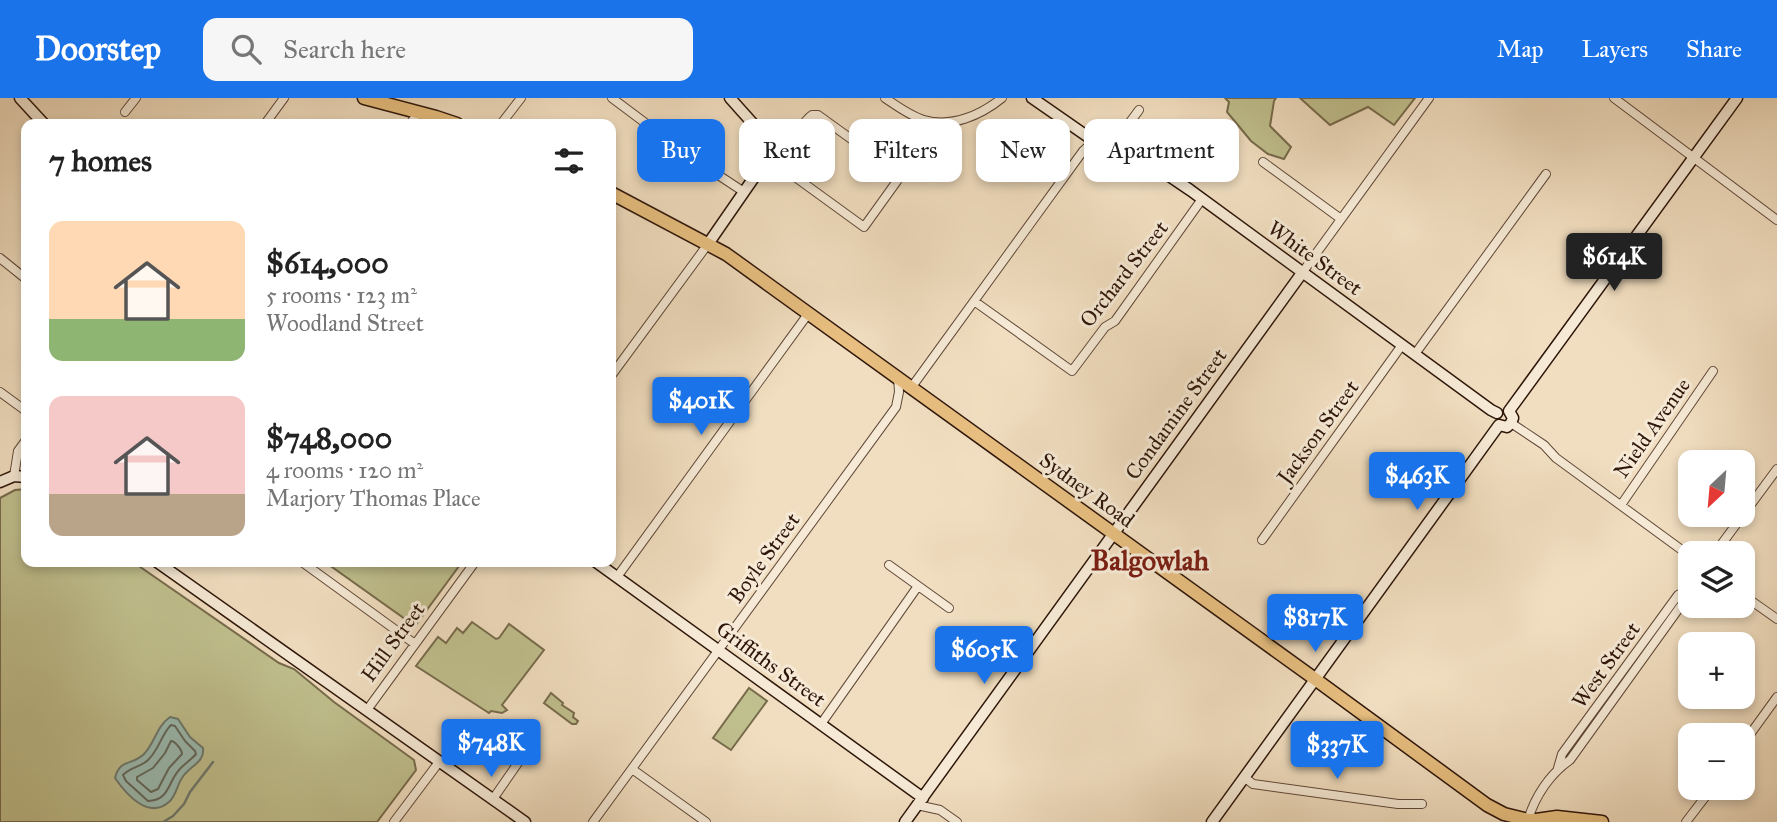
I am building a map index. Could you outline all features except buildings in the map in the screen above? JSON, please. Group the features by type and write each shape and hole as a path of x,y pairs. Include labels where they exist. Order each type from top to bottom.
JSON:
{"main road":[{"path":"364,98 441,119"},
{"name":"Sydney Road","path":"616,197 726,254 1487,806 1528,820 1557,817 1602,822"}],"street":[{"path":"20,98 39,119"},
{"path":"125,112 136,98"},
{"path":"269,119 284,98"},
{"path":"505,119 521,98"},
{"path":"612,98 688,155 744,192"},
{"path":"730,98 749,119"},
{"path":"885,98 925,120 954,122 976,115 1002,98"},
{"name":"White Street","path":"1032,98 1084,132"},
{"name":"Condamine Street","path":"905,822 1429,98"},
{"path":"1614,98 1777,220"},
{"path":"1623,98 1633,113"},
{"path":"1509,411 1737,98"},
{"path":"1132,119 1139,110"},
{"path":"414,119 419,112"},
{"path":"818,116 894,170 897,181 864,227 771,154 786,146 807,118 818,116"},
{"path":"911,387 1084,151"},
{"path":"1263,162 1341,219"},
{"path":"1415,354 1546,174"},
{"path":"616,369 751,182"},
{"name":"White Street","path":"1177,182 1497,413"},
{"name":"Orchard Street","path":"974,301 1072,371 1105,327 1115,321 1202,199"},
{"path":"0,258 21,275"},
{"path":"617,577 808,314"},
{"name":"Jackson Street","path":"1262,540 1402,345"},
{"name":"Nield Avenue","path":"1620,505 1713,371"},
{"name":"Boyle Street","path":"593,822 896,407 898,378"},
{"path":"0,392 21,407"},
{"path":"1501,410 1509,411 1513,418 1511,424 1507,427 1499,425 1495,419 1497,413 1501,410"},
{"path":"1511,424 1544,445 1556,458 1678,547"},
{"path":"1212,822 1499,425"},
{"path":"0,482 20,476 18,451 21,447"},
{"path":"1724,541 1777,469"},
{"path":"889,565 949,608"},
{"path":"164,567 525,822"},
{"path":"309,567 415,644"},
{"name":"Hill Street","path":"367,710 471,567"},
{"name":"Griffiths Street","path":"604,567 821,724 920,801 957,822"},
{"path":"821,724 918,586"},
{"path":"1755,603 1777,619"},
{"name":"West Street","path":"1528,820 1537,798 1558,768 1570,760 1678,610"},
{"path":"1755,728 1777,698"},
{"path":"493,799 520,760 528,755"},
{"path":"394,822 439,762"},
{"path":"632,769 706,822"},
{"path":"1244,777 1253,784 1398,804 1422,804"},
{"path":"1686,822 1703,800"}],"green space":[{"path":"1225,98 1276,98 1270,126 1291,147 1284,159 1268,154 1251,141 1239,126 1239,119 1233,119 1227,112 1229,102"},
{"path":"1300,98 1415,98 1394,125 1368,107 1330,125"},
{"path":"21,489 21,567 140,567 279,663 294,669 334,702 414,760 416,770 377,822 0,822 0,498"},
{"path":"332,567 458,567 415,626"},
{"path":"472,622 496,639 509,624 544,650 502,705 507,710 502,713 489,713 416,666 438,637 446,643 457,628 463,633"},
{"path":"749,688 767,701 731,750 713,738"},
{"path":"551,693 574,713 573,717 578,721 576,724 572,724 544,703"}],"water":[{"path":"170,717 178,719 190,737 203,748 202,757 182,778 169,802 161,807 146,807 131,797 115,778 123,765 144,754"}],"waterway":[{"path":"163,822 184,804 213,762"}],"district":[{"name":"Balgowlah","path":"1150,560"}]}
